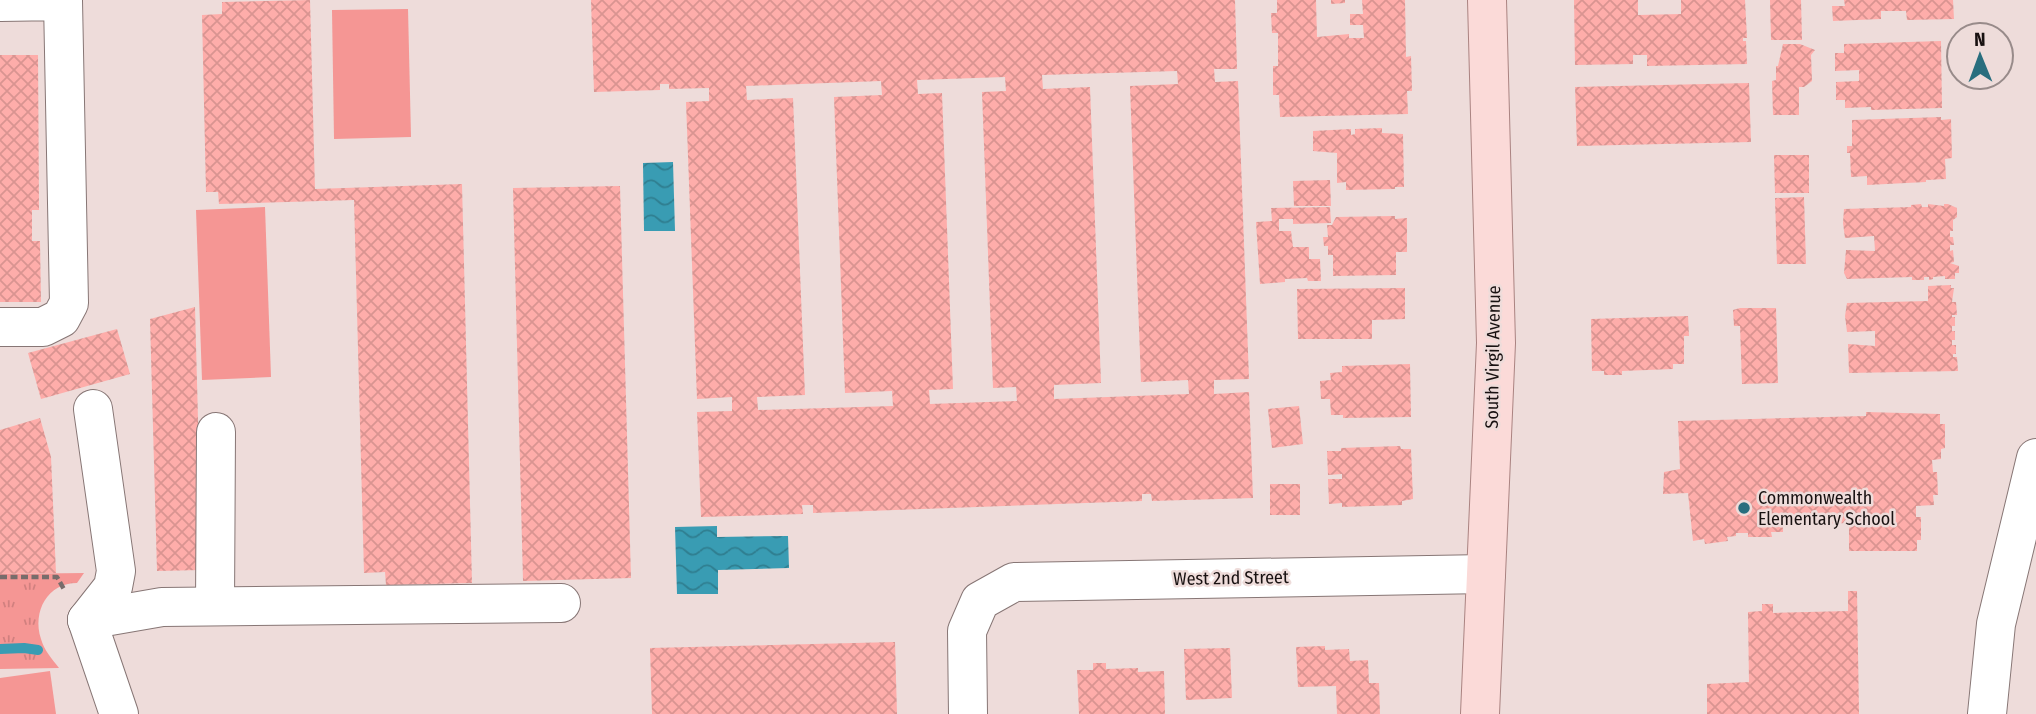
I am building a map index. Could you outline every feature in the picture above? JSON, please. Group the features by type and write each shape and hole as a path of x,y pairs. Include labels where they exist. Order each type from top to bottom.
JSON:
{"main road":[{"name":"South Virgil Avenue","path":"1480,714 1496,343 1487,0"}],"street":[{"path":"0,2 63,1 69,303 61,318 43,327 0,327"},
{"path":"87,620 113,587 116,571 93,409"},
{"path":"215,606 216,432"},
{"path":"1987,714 1996,624 2024,563 2036,457"},
{"name":"West 2nd Street","path":"968,714 967,631 980,601 1014,582 1486,574"},
{"path":"87,620 162,607 561,603"},
{"path":"87,620 119,714"}],"path":[{"path":"0,577 57,577 61,585"}],"green space":[{"path":"408,9 411,137 334,139 332,10"},
{"path":"265,207 271,377 202,380 196,210"},
{"path":"84,573 77,583 67,584 50,593 41,609 41,639 59,668 0,669 0,574"},
{"path":"50,671 56,714 0,714 0,678"}],"water":[{"path":"673,162 675,231 644,231 643,163"},
{"path":"717,526 717,537 788,536 789,568 718,570 718,594 677,594 675,527"}],"building":[{"path":"310,0 315,189 462,184 472,583 386,585 385,572 364,573 354,200 219,204 218,192 206,192 202,15 222,14 222,2"},
{"path":"591,0 1235,0 1237,69 1214,69 1215,82 1238,81 1249,379 1214,380 1214,394 1249,392 1253,498 1152,501 1151,494 1142,494 1142,501 813,513 813,505 802,505 803,514 701,517 697,412 732,411 732,397 697,399 686,102 709,101 709,88 669,89 669,84 660,84 660,90 594,92","holes":["1177,71 1178,84 1130,86 1141,382 1188,380 1189,394 1054,399 1054,385 1101,383 1090,87 1043,89 1042,75","1005,77 1006,91 982,92 993,388 1016,387 1017,401 930,404 929,390 953,389 942,93 918,94 917,80","881,81 882,95 834,97 845,393 892,391 893,406 758,410 757,397 805,395 793,98 747,100 746,86"]},
{"path":"1277,0 1316,0 1317,37 1349,34 1349,38 1364,38 1363,25 1350,25 1350,14 1363,14 1362,0 1405,0 1406,57 1411,56 1412,91 1407,91 1408,114 1280,117 1279,95 1273,95 1273,66 1278,66 1278,33 1272,33 1271,13 1277,13"},
{"path":"1331,0 1345,0 1345,3 1331,4"},
{"path":"1574,0 1638,0 1638,15 1681,14 1681,0 1745,0 1747,38 1743,38 1743,41 1746,41 1747,64 1647,66 1647,55 1633,55 1633,64 1575,65"},
{"path":"1770,0 1801,0 1802,40 1771,40"},
{"path":"1844,0 1953,0 1954,19 1907,20 1906,11 1881,11 1881,19 1833,21 1832,6 1845,6"},
{"path":"1941,41 1942,108 1871,110 1871,107 1845,108 1845,100 1836,100 1836,82 1859,81 1859,70 1835,71 1835,53 1844,53 1844,44"},
{"path":"1783,44 1800,44 1815,50 1811,55 1812,81 1799,87 1799,115 1773,115 1772,81 1776,80 1776,66"},
{"path":"0,55 38,55 39,210 32,210 32,241 40,241 41,302 0,302"},
{"path":"1749,83 1751,142 1577,146 1575,87"},
{"path":"1941,117 1941,120 1951,119 1952,158 1945,159 1946,179 1867,185 1867,176 1851,177 1847,146 1852,146 1852,120"},
{"path":"1382,128 1382,133 1403,134 1404,187 1346,190 1346,182 1337,183 1337,153 1313,151 1313,131 1351,129 1351,135 1355,134 1355,129"},
{"path":"1774,155 1809,155 1809,193 1775,193"},
{"path":"1330,180 1331,206 1294,206 1293,181"},
{"path":"620,186 631,578 523,581 513,188"},
{"path":"1804,197 1806,264 1777,264 1775,198"},
{"path":"1921,204 1922,207 1928,207 1928,204 1948,204 1957,208 1953,231 1950,231 1954,245 1950,245 1950,251 1953,250 1954,262 1950,263 1959,266 1955,279 1945,279 1945,276 1929,280 1929,277 1924,277 1924,280 1912,280 1912,277 1847,279 1844,273 1846,250 1875,251 1874,236 1845,238 1844,209 1911,207"},
{"path":"1330,207 1331,223 1293,224 1293,219 1279,219 1279,231 1291,231 1293,247 1309,247 1309,259 1320,259 1321,281 1308,281 1307,278 1285,279 1285,282 1260,284 1256,222 1272,221 1271,208"},
{"path":"1395,216 1395,219 1407,218 1407,252 1396,252 1396,275 1333,276 1333,255 1328,255 1328,246 1324,246 1323,237 1328,237 1327,225 1332,225 1336,217"},
{"path":"1951,285 1951,288 1954,288 1952,302 1956,302 1957,315 1952,315 1955,317 1952,331 1955,331 1955,340 1952,340 1952,345 1956,345 1956,354 1953,354 1953,357 1957,357 1958,371 1849,373 1848,344 1875,346 1875,331 1847,332 1847,303 1928,301 1928,286"},
{"path":"1405,288 1405,319 1372,320 1372,339 1298,339 1297,289"},
{"path":"195,307 202,570 157,571 150,319"},
{"path":"1776,308 1778,383 1742,384 1740,326 1734,326 1733,310"},
{"path":"1688,316 1689,336 1684,336 1684,364 1673,364 1673,369 1622,371 1622,375 1604,375 1604,371 1592,371 1591,319"},
{"path":"117,329 130,374 41,399 28,353"},
{"path":"1410,364 1411,417 1343,418 1343,415 1331,415 1330,399 1321,399 1320,381 1331,380 1330,373 1342,372 1342,366"},
{"path":"1299,406 1303,444 1272,448 1268,409"},
{"path":"1866,412 1940,414 1940,424 1945,424 1945,448 1941,449 1941,459 1932,460 1933,472 1937,472 1938,495 1933,495 1934,505 1916,506 1916,517 1921,517 1921,540 1917,540 1917,551 1849,551 1849,523 1783,525 1783,532 1771,532 1772,537 1748,537 1748,533 1736,533 1736,536 1727,537 1728,541 1705,544 1704,539 1693,541 1688,493 1663,494 1664,472 1680,469 1678,421 1866,416"},
{"path":"40,418 51,457 56,573 0,574 0,430"},
{"path":"1400,446 1401,449 1411,449 1413,499 1402,501 1402,505 1342,507 1342,503 1329,504 1328,479 1342,479 1342,474 1328,475 1327,451"},
{"path":"1270,484 1300,484 1300,515 1270,515"},
{"path":"1848,591 1857,591 1859,714 1707,714 1707,684 1749,682 1748,612 1762,611 1762,604 1773,604 1773,613 1848,611"},
{"path":"895,642 897,714 652,714 650,648"},
{"path":"1325,646 1325,650 1349,649 1350,661 1368,660 1369,683 1379,683 1380,714 1337,714 1336,686 1298,687 1296,647"},
{"path":"1230,648 1232,698 1186,700 1184,649"},
{"path":"1093,663 1106,663 1106,669 1138,668 1138,672 1164,671 1165,714 1079,714 1077,670 1093,670"}],"waterway":[{"path":"0,649 38,650"}],"place":[{"name":"Commonwealth Elementary School","path":"1744,508"}]}
